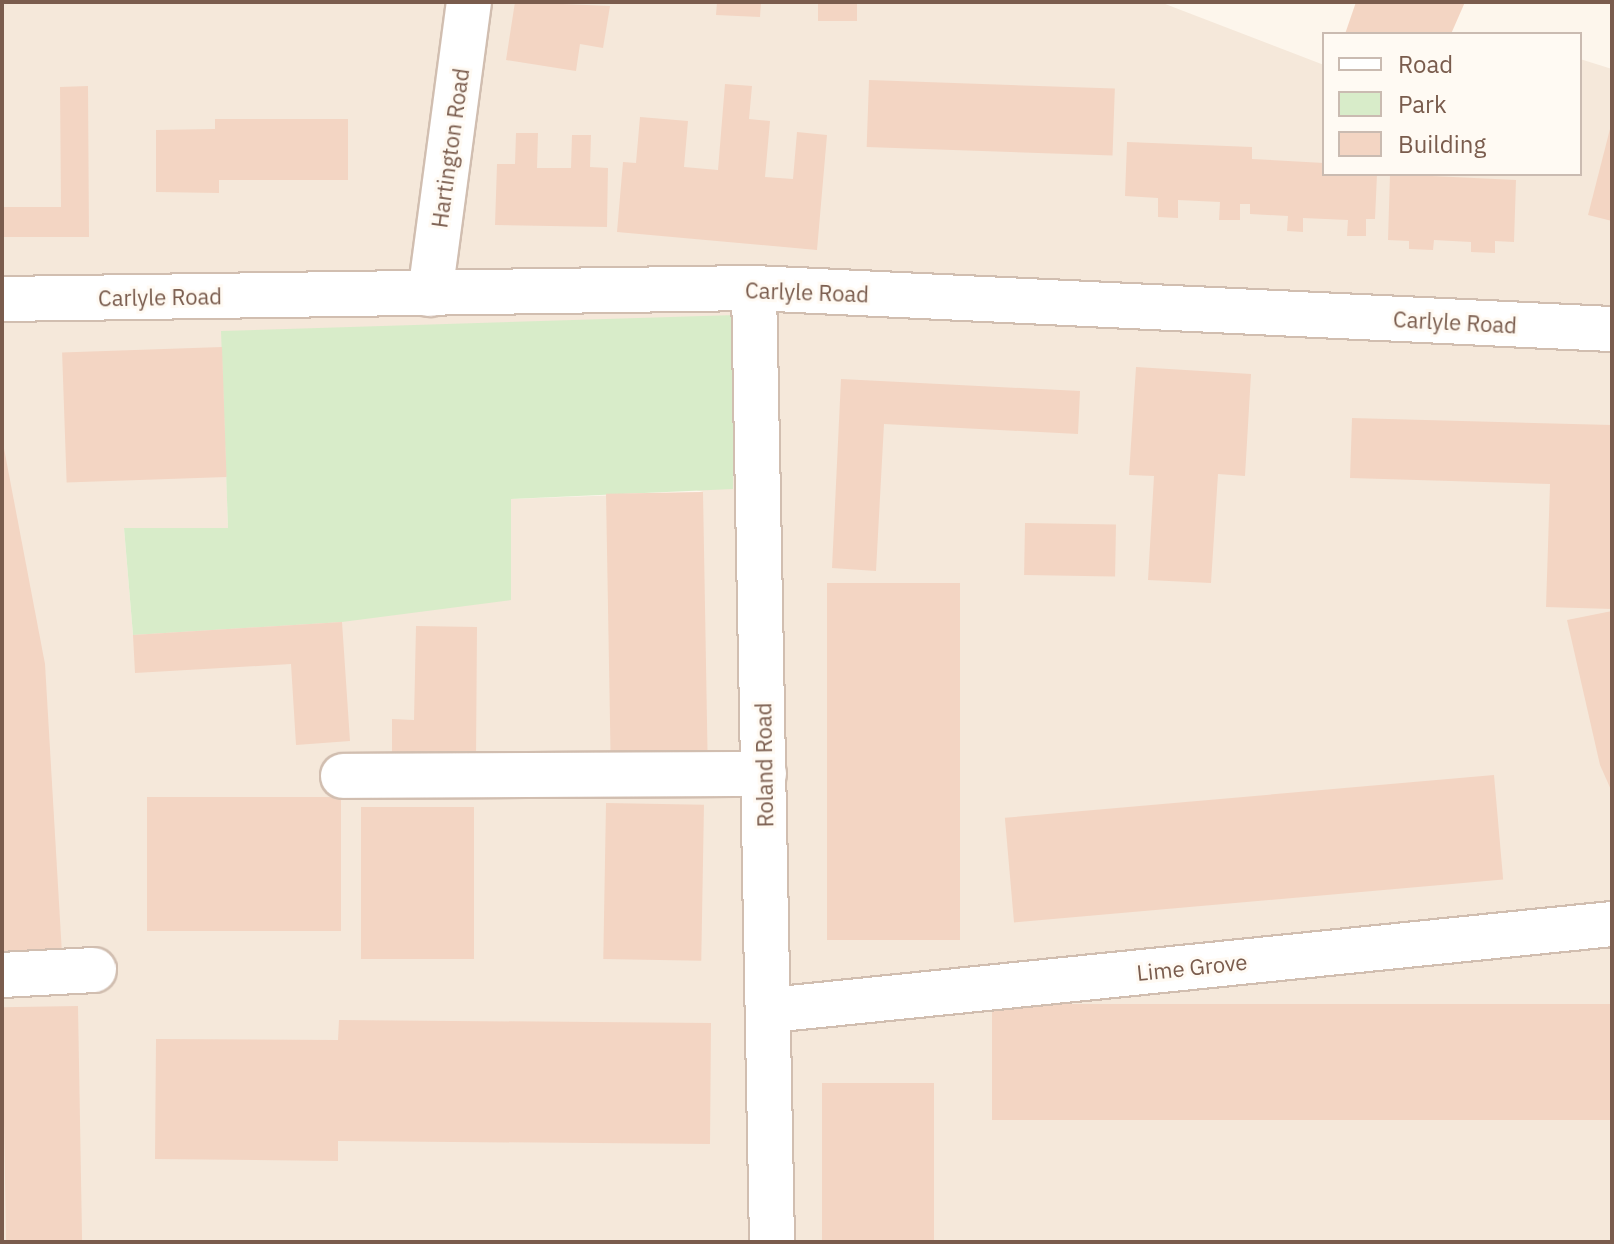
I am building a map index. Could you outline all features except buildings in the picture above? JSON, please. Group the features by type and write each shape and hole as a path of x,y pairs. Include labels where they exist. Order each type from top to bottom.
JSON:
{"street":[{"name":"Hartington Road","path":"430,294 469,2"},
{"name":"Carlyle Road","path":"2,299 754,288 1612,329"},
{"name":"Roland Road","path":"754,288 771,1010 772,1242"},
{"path":"343,776 764,774"},
{"name":"Lime Grove","path":"771,1010 1612,924"},
{"path":"2,975 94,970"}],"shaded area":[{"path":"2,2 1160,2 1322,64 1322,176 1582,176 1582,60 1612,69 1612,1242 2,1242","holes":["222,347 703,492 511,499 133,635 124,528 228,528"]}],"green space":[{"path":"736,315 733,489 511,499 511,600 342,622 133,635 124,528 228,528 221,331"}]}
